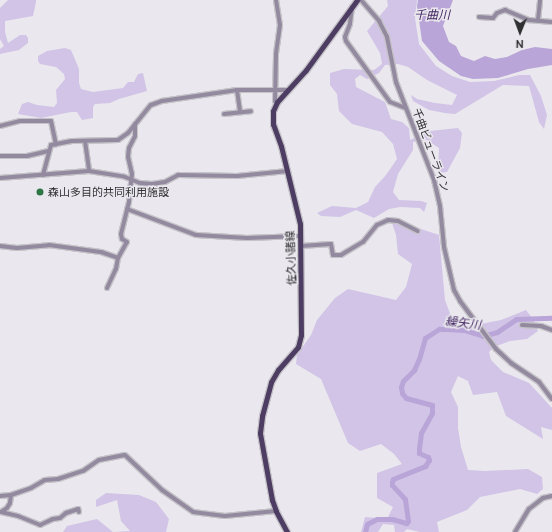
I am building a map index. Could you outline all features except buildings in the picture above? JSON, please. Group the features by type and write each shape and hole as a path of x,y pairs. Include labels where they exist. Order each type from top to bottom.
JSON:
{"main road":[{"path":"277,102 306,70 357,0"},
{"name":"佐久小諸線","path":"277,102 272,118 288,171 299,215 302,295 300,341 294,352 278,370 271,382 261,424 261,444 276,511 287,532"}],"street":[{"path":"276,0 280,25 276,55 275,101 277,102"},
{"name":"千曲ビューライン","path":"361,0 379,21 386,33 396,82 436,185 440,206 444,247 452,282 460,301 496,349 511,363 539,382 552,399"},
{"path":"538,20 540,0"},
{"path":"352,6 350,24 344,37 346,41 390,102 406,108"},
{"path":"480,17 493,18 497,13 505,10 515,12 529,20 552,22"},
{"path":"43,174 50,146 85,141 118,140 124,136 151,105 162,101 237,90 288,90"},
{"path":"237,90 240,112"},
{"path":"224,114 251,110"},
{"path":"0,126 20,120 51,121 56,144"},
{"path":"107,288 116,269 118,258 127,242 122,239 121,234 132,179 128,157 129,148 135,136 135,124"},
{"path":"85,141 89,171"},
{"path":"0,156 27,156 48,151"},
{"path":"0,178 89,171 125,176 140,183 152,184 165,182 178,175 237,176 288,171"},
{"path":"127,209 196,235 247,238 300,236"},
{"path":"301,246 331,244 333,255 341,255 363,242 377,225 388,220 398,221 418,231"},
{"path":"0,246 17,248 49,245 101,252 118,258"},
{"path":"522,325 542,326 552,330"},
{"path":"0,496 10,495 31,488 45,480 58,479 83,471 99,460 125,455 162,490 193,512 225,516 276,511"},
{"path":"10,495 10,503 7,508 1,512 18,516 40,525 53,519 60,518 66,513 78,509 79,512"},
{"path":"515,532 530,509 543,498 552,496"}],"shaded area":[{"path":"8,0 36,0 36,2 33,16 5,21 5,32 8,43 20,35 26,35 28,38 28,43 19,50 0,54 0,49 4,46 0,39 0,8"},
{"path":"387,0 417,0 415,18 419,44 436,66 452,76 470,82 494,81 519,75 530,75 541,96 547,115 544,129 539,122 529,86 503,85 455,114 445,113 429,110 413,101 411,95 417,99 452,105 457,95 427,80 408,67 398,64 385,65 379,73 367,79 360,75 355,79 356,87 385,102 391,119 402,122 409,128 410,140 430,131 458,128 462,133 460,148 447,172 438,173 439,148 427,140 413,142 413,150 398,174 393,192 399,200 421,201 427,203 424,212 420,208 400,207 389,209 374,218 356,210 340,217 321,216 317,213 332,206 356,208 368,202 375,187 386,175 397,159 393,144 382,132 352,124 339,111 337,94 330,85 330,73 344,69 374,70 382,64 380,53 367,31 388,6"},
{"path":"65,48 71,50 79,69 79,83 81,89 93,92 123,88 128,82 134,82 138,74 143,73 147,91 110,103 95,104 93,107 93,118 82,120 77,112 41,118 18,114 22,104 28,102 37,105 54,107 57,103 56,90 65,79 64,74 56,67 40,64 38,61 38,56 47,51"},
{"path":"392,223 409,225 439,235 445,300 452,319 465,327 501,320 526,310 533,319 538,331 527,339 510,341 494,347 489,352 491,360 503,372 529,383 552,408 552,430 541,427 543,439 506,416 497,392 473,395 468,381 458,376 451,392 458,407 458,428 461,447 468,470 485,471 528,469 542,477 543,489 537,494 520,489 480,497 467,510 437,522 439,532 420,532 407,529 404,532 395,532 394,525 383,524 378,532 361,532 365,517 387,519 393,507 377,498 377,473 402,464 394,454 381,444 360,451 348,443 321,379 296,364 297,355 311,335 317,320 335,298 348,289 396,300 406,287 412,264 398,254 396,235"},
{"path":"106,493 139,495 156,502 169,519 166,532 113,532 130,531 121,521 117,500 96,507 96,500"},
{"path":"97,519 113,532 63,532 67,526"}],"water":[{"name":"千曲川","path":"418,0 453,0 443,26 449,42 456,46 461,56 474,61 485,56 495,59 507,57 522,50 535,47 552,49 552,65 528,69 498,78 473,79 461,76 439,61 422,41 417,6"}],"waterway":[{"name":"繰矢川","path":"365,532 367,524 377,519 392,519 406,523 408,521 405,499 392,485 393,479 425,466 429,460 428,457 419,453 419,449 421,433 432,413 432,405 406,398 402,393 401,387 403,381 414,370 425,338 439,329 465,330 483,336 497,332 516,319 552,318"}],"place":[{"name":"森山多目的共同利用施設","path":"40,192"}]}
